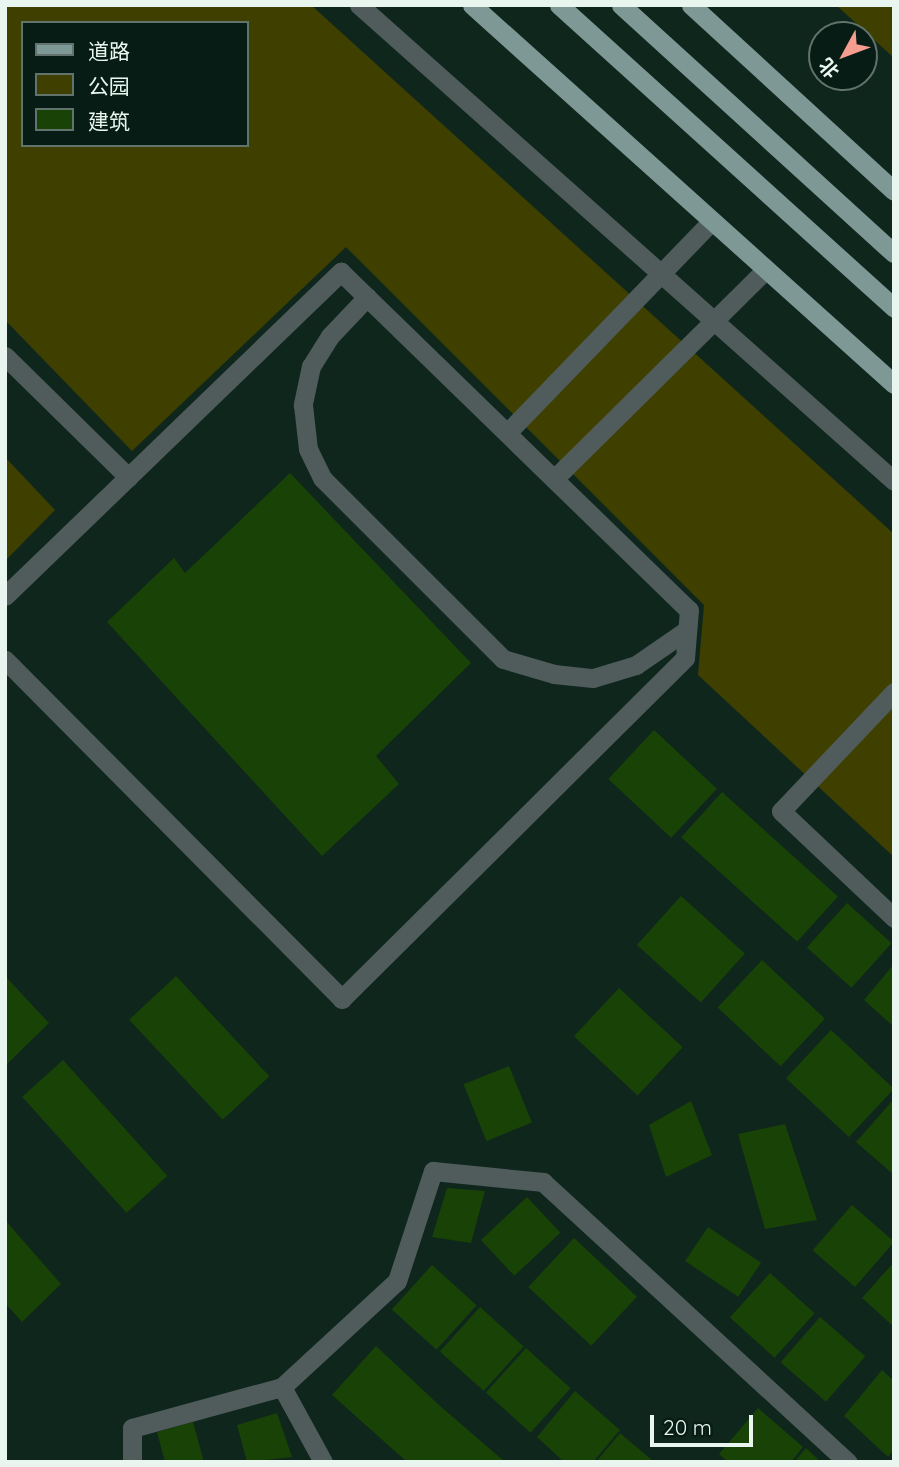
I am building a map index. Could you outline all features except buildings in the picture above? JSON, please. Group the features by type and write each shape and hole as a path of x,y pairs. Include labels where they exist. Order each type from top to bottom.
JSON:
{"main road":[{"path":"472,5 894,384"},
{"path":"559,5 894,308"},
{"path":"621,5 894,253"},
{"path":"691,5 894,191"}],"lane":[{"path":"359,5 894,481"},
{"path":"507,433 712,220"},
{"path":"554,479 766,269"},
{"path":"5,596 341,272 689,610 685,659 342,999 5,660"},
{"path":"367,297 330,336 311,366 303,405 308,449 322,478 503,659 554,674 593,678 636,665 687,630"},
{"path":"5,356 128,477"},
{"path":"894,692 781,811 894,918"},
{"path":"132,1462 132,1429 282,1387 397,1281 433,1171 542,1182 848,1462"},
{"path":"282,1387 323,1462"}],"green space":[{"path":"5,5 311,5 894,534 894,857 698,675 704,605 346,247 132,451 5,320"},
{"path":"836,5 894,5 894,58 878,43 878,21 854,21"},
{"path":"5,457 55,510 5,561"}]}
